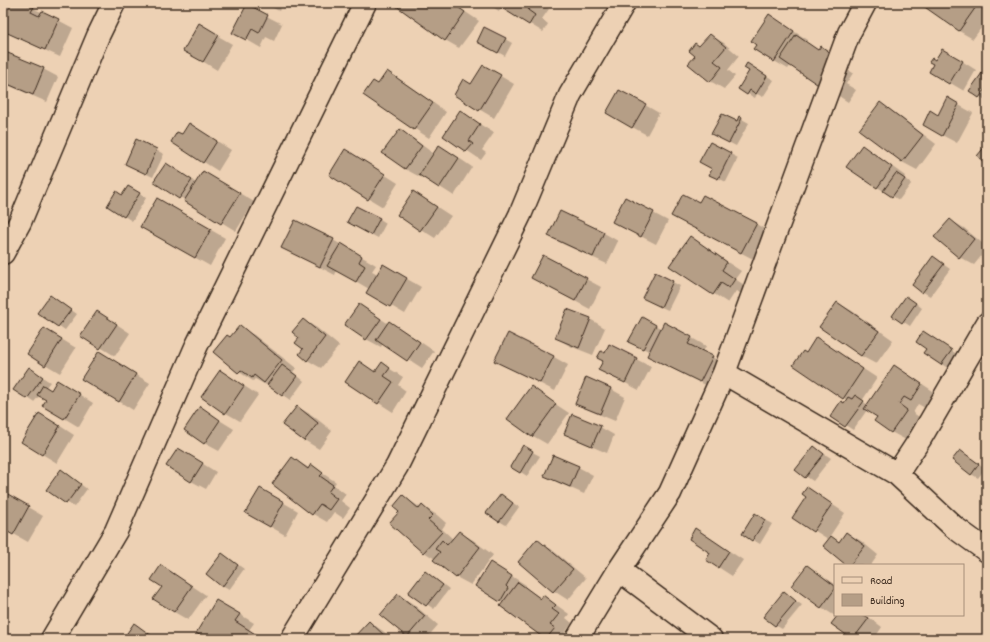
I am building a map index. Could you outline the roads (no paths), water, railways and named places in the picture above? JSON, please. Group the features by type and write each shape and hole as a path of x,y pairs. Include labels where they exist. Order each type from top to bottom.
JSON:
{"street":[{"path":"3,252 20,222 98,36 114,3"},
{"path":"52,639 116,531 196,347 365,3"},
{"path":"292,639 397,466 520,215 570,95 624,3"},
{"path":"577,639 619,570 670,493 724,373 849,33 865,3"},
{"path":"898,474 987,324"},
{"path":"724,373 898,474 954,527 987,551"},
{"path":"619,570 711,639"}]}
